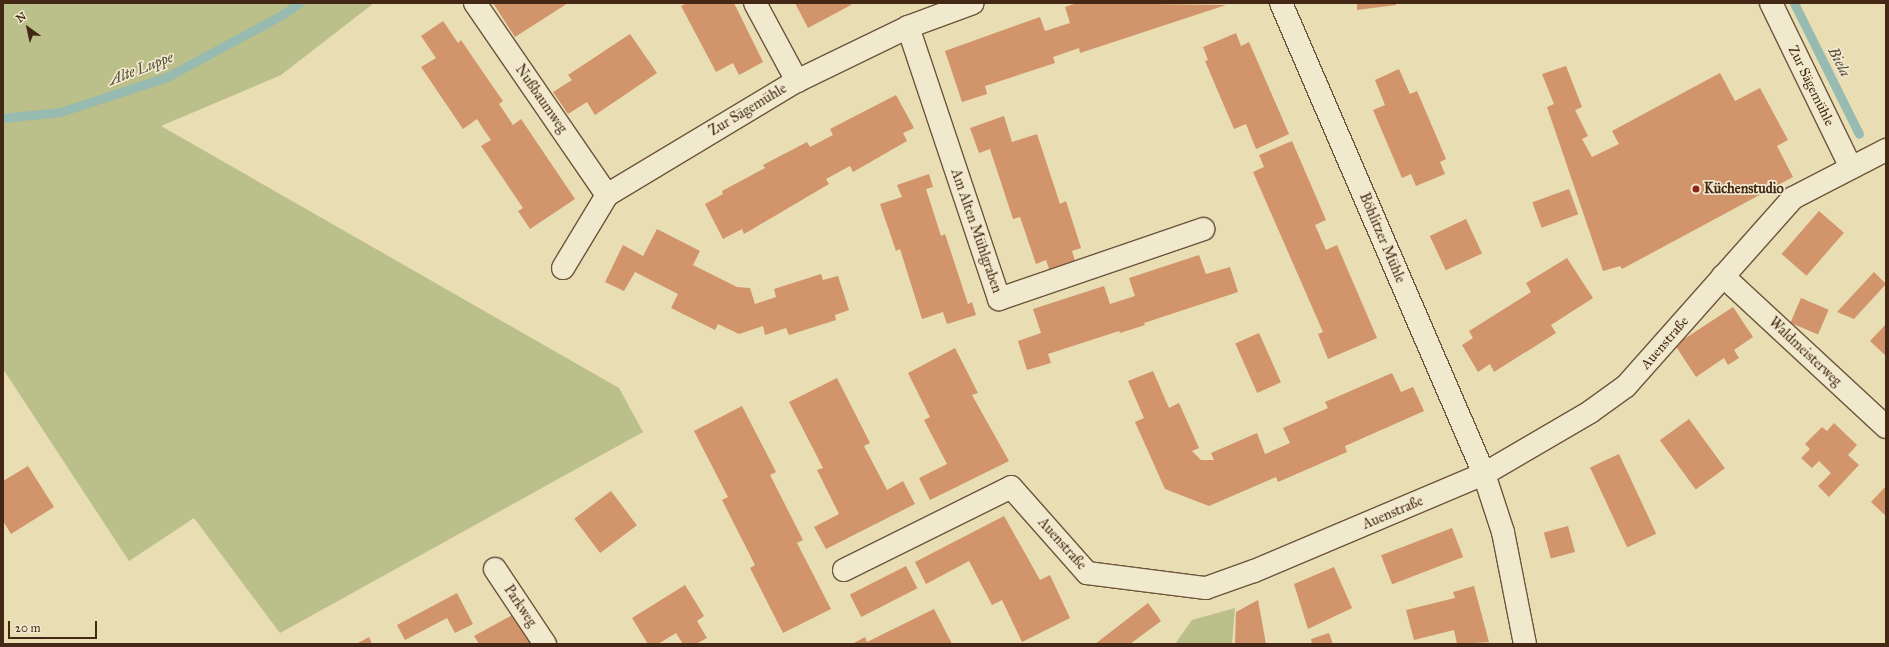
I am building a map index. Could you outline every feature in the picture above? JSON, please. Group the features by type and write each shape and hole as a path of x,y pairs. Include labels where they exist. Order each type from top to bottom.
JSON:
{"street":[{"name":"Nußbaumweg","path":"475,3 607,195"},
{"path":"756,3 797,81"},
{"name":"Zur Sägemühle","path":"563,268 607,195 797,81 908,27 973,3"},
{"name":"Böhlitzer Mühle","path":"1280,3 1484,474 1503,532 1525,644"},
{"name":"Zur Sägemühle","path":"1771,3 1851,168"},
{"name":"Am Alten Mühlgraben","path":"908,27 999,299 1203,229"},
{"name":"Auenstraße","path":"844,570 1011,487 1087,573 1206,588 1254,571 1484,474 1590,412 1626,386 1792,198 1886,150"},
{"name":"Waldmeisterweg","path":"1724,276 1886,427"},
{"name":"Parkweg","path":"495,569 545,644"}],"green space":[{"path":"3,3 374,3 281,75 161,126 619,388 643,432 280,633 194,518 129,561 3,369"},
{"path":"1235,608 1232,644 1175,644 1192,620"}],"building":[{"path":"493,3 568,3 515,37"},
{"path":"687,3 734,3 763,62 739,75 733,63 716,72 681,6"},
{"path":"795,3 850,3 851,5 808,28"},
{"path":"1077,3 1226,5 1080,53 1079,48 1053,57 1055,63 985,86 987,94 962,102 945,51 1040,17 1045,31 1070,23 1065,7"},
{"path":"1357,3 1396,3 1396,5 1357,10"},
{"path":"443,21 458,43 461,40 503,101 499,104 513,125 521,119 575,199 530,229 518,211 523,208 481,146 491,140 477,119 463,129 421,67 436,58 421,36"},
{"path":"1236,33 1241,46 1249,42 1289,134 1256,149 1246,124 1234,129 1205,61 1208,60 1203,47"},
{"path":"630,34 657,73 595,115 587,102 568,114 553,92 572,80 568,75"},
{"name":"Küchenstudio","path":"1566,66 1582,107 1575,110 1588,136 1582,139 1592,157 1619,144 1612,131 1720,73 1735,101 1760,88 1788,140 1777,146 1793,177 1622,269 1620,266 1603,271 1547,107 1554,104 1542,74"},
{"path":"1399,69 1410,94 1417,91 1446,159 1440,162 1445,174 1416,186 1411,174 1402,178 1373,110 1385,105 1375,80"},
{"path":"896,95 914,128 903,133 907,141 853,172 850,166 826,179 829,184 744,234 742,229 723,239 705,204 723,194 722,191 765,168 763,165 807,142 810,147 833,135 830,129"},
{"path":"1004,116 1012,142 1037,134 1060,204 1066,201 1081,248 1072,251 1076,264 1050,272 1046,260 1036,264 1020,217 1013,219 990,149 979,153 970,128"},
{"path":"1292,141 1326,220 1315,225 1326,250 1337,245 1377,338 1328,359 1318,334 1323,332 1253,172 1264,167 1259,155"},
{"path":"929,174 933,187 926,189 941,236 945,234 968,304 972,302 976,315 947,324 943,312 922,319 900,249 896,251 880,204 902,197 897,185"},
{"path":"1569,189 1578,214 1542,228 1532,202"},
{"path":"1819,211 1844,233 1807,276 1782,254"},
{"path":"1466,219 1482,253 1446,270 1430,236"},
{"path":"657,229 700,251 693,265 737,287 750,288 755,304 776,297 774,289 821,274 823,280 838,276 849,310 835,315 836,320 789,335 786,328 765,335 763,326 739,334 718,324 715,330 671,308 678,294 635,272 624,291 605,282 623,245 643,256"},
{"path":"1199,255 1206,274 1230,267 1238,292 1144,323 1145,325 1120,333 1119,331 1048,354 1051,363 1027,370 1018,341 1041,333 1033,309 1104,286 1110,304 1135,296 1129,278"},
{"path":"1567,258 1593,298 1551,325 1556,333 1494,372 1490,364 1478,372 1462,345 1473,338 1469,331 1531,292 1526,283"},
{"path":"1874,272 1886,284 1854,319 1837,312"},
{"path":"1801,298 1829,310 1818,335 1790,323"},
{"path":"1733,307 1753,337 1734,350 1739,358 1728,365 1724,358 1696,377 1675,345"},
{"path":"1886,324 1886,356 1870,341"},
{"path":"1259,333 1281,382 1257,393 1235,344"},
{"path":"955,348 978,393 972,395 1009,461 930,500 919,478 947,464 924,420 930,417 908,373"},
{"path":"1153,371 1169,408 1179,403 1199,448 1192,451 1201,460 1214,460 1211,453 1257,433 1265,454 1290,443 1283,428 1328,408 1325,402 1392,373 1401,392 1413,387 1424,411 1345,446 1347,452 1278,482 1276,477 1209,506 1165,489 1135,422 1144,418 1128,381"},
{"path":"837,378 870,443 864,446 887,490 903,481 915,504 826,549 814,527 839,514 817,470 823,468 789,402"},
{"path":"742,406 776,472 770,475 803,540 797,543 831,609 783,633 750,568 755,565 722,500 728,497 694,431"},
{"path":"1689,419 1725,468 1696,490 1660,440"},
{"path":"1834,423 1857,445 1848,455 1859,465 1829,497 1818,486 1831,473 1819,461 1812,468 1801,458 1810,449 1805,444 1822,427 1827,431"},
{"path":"1619,454 1656,534 1627,547 1590,468"},
{"path":"28,466 54,507 11,534 3,521 3,481"},
{"path":"1886,486 1886,516 1871,502"},
{"path":"611,491 637,525 600,553 574,519"},
{"path":"1004,516 1040,580 1050,575 1070,618 1022,642 1002,600 992,605 969,561 926,584 915,562"},
{"path":"1568,526 1575,552 1551,559 1544,532"},
{"path":"1452,528 1463,557 1392,584 1381,555"},
{"path":"906,566 917,588 861,617 850,595"},
{"path":"1334,567 1352,608 1308,629 1294,584"},
{"path":"685,585 704,616 697,621 707,638 696,644 683,644 676,633 658,644 648,644 632,618"},
{"path":"1474,586 1489,642 1457,644 1454,630 1414,640 1406,610 1455,598 1453,592"},
{"path":"457,593 473,624 455,633 447,618 405,640 397,625"},
{"path":"1258,600 1266,644 1235,643 1236,612"},
{"path":"1148,603 1161,621 1130,644 1095,644"},
{"path":"934,609 952,644 852,644 865,637 867,642"},
{"path":"516,613 533,643 479,644 474,636"},
{"path":"1329,633 1333,644 1312,644 1311,639"},
{"path":"369,637 372,644 356,644"}],"waterway":[{"name":"Alte Luppe","path":"3,118 60,112 167,77 280,16 299,3"},
{"name":"Biela","path":"1794,3 1859,134"}],"place":[{"name":"Küchenstudio","path":"1696,189"}]}
